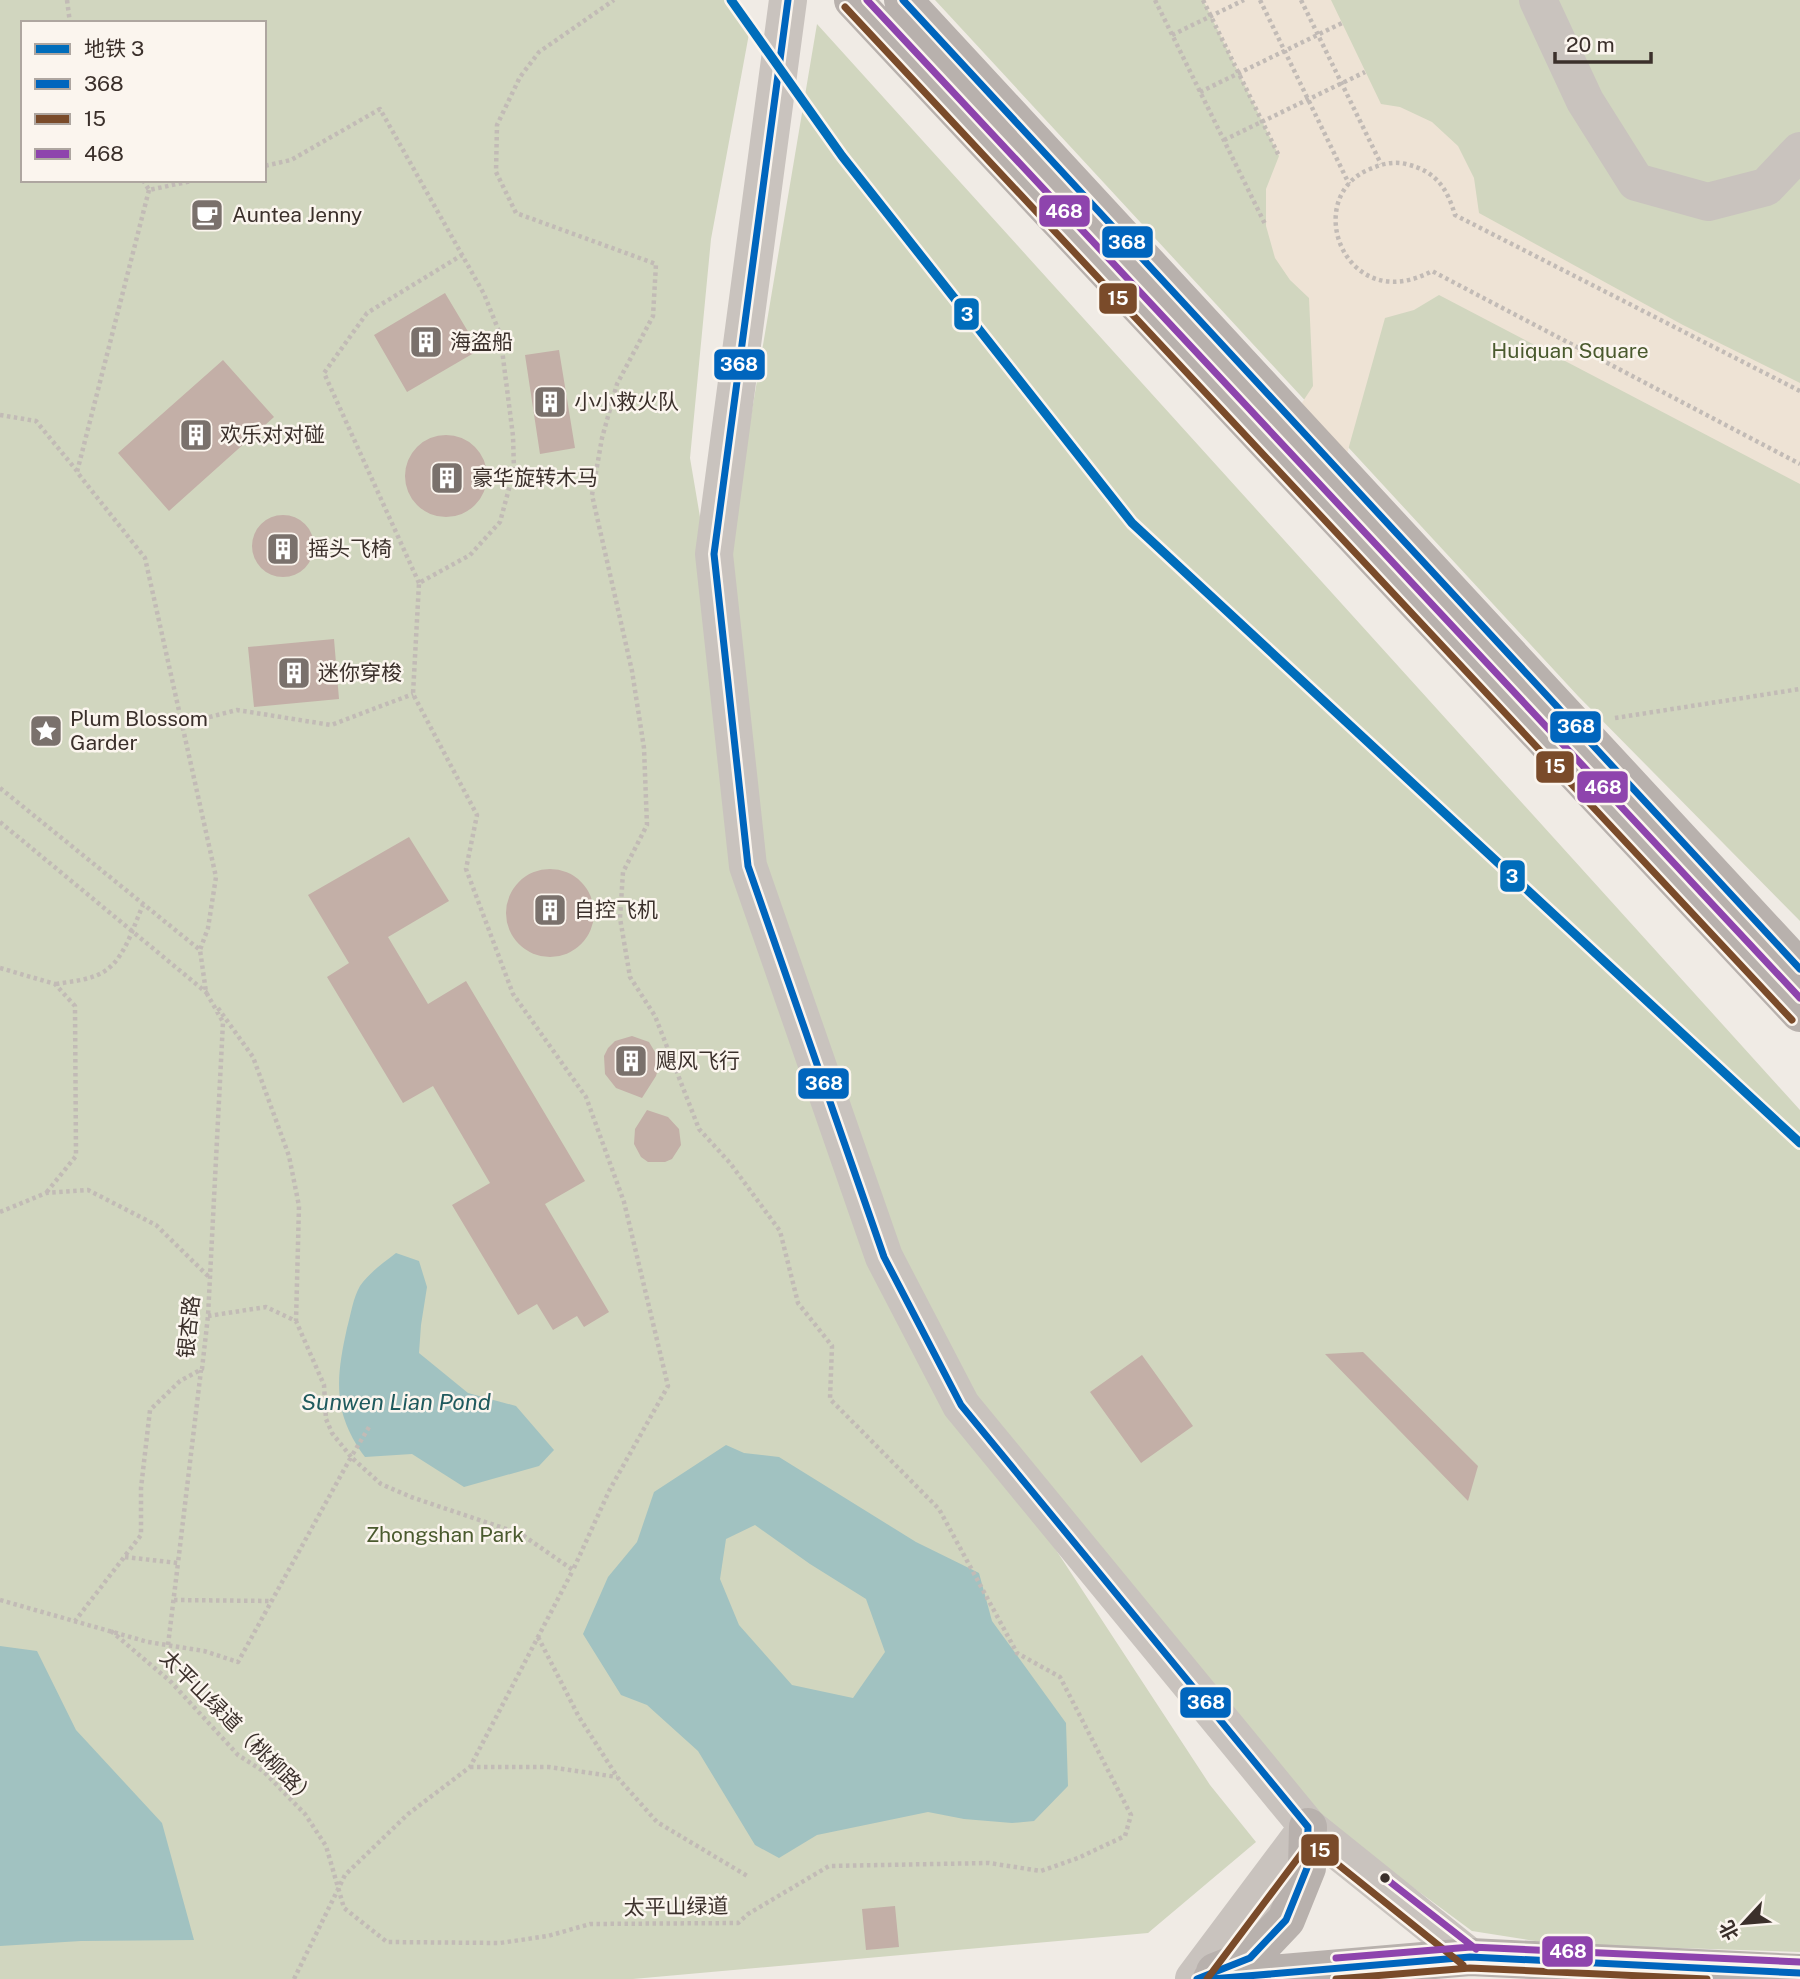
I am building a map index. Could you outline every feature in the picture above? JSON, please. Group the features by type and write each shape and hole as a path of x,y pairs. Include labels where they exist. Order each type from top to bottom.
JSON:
{"main road":[{"path":"853,0 1800,1013"},
{"path":"902,0 1800,969"},
{"path":"1195,1979 1250,1958 1286,1920 1307,1868 1308,1827"},
{"path":"1212,1979 1471,1957 1561,1970 1800,1973"}],"street":[{"path":"788,0 714,554 748,866 884,1257 961,1405 1308,1827 1471,1957"},
{"path":"1538,0 1585,101 1636,182 1708,202 1766,187 1800,151"}],"path":[{"path":"67,0 70,21"},
{"path":"1155,0 1266,226"},
{"path":"1203,0 1279,156"},
{"path":"1172,35 1244,0"},
{"path":"1260,0 1349,184"},
{"path":"1301,0 1381,164"},
{"path":"1200,92 1342,23"},
{"path":"1224,141 1365,72"},
{"path":"266,166 291,160 380,109 484,294 500,334 513,436 514,470 500,522 470,555 419,583"},
{"path":"1800,391 1455,215 1450,195 1437,179 1420,167 1400,162 1381,164 1363,171 1349,184 1339,201 1335,220 1338,239 1346,257 1359,271 1377,280 1396,283 1415,280 1432,271 1800,464"},
{"path":"78,472 149,190 143,182"},
{"path":"149,190 187,182"},
{"path":"294,1979 345,1875 408,1814 470,1766 573,1570 610,1489 668,1386 624,1202 586,1097 513,995 466,869 477,816 413,694 419,583 324,373 367,313 462,255"},
{"path":"0,415 36,421 145,558 216,877 208,928 200,950 0,788"},
{"path":"1573,725 1800,689"},
{"path":"181,724 237,710 331,725 413,694"},
{"name":"银杏路","path":"0,822 206,992 223,1022 208,1316 202,1369 180,1381 150,1410 141,1488 141,1535 75,1621"},
{"path":"0,968 55,984 95,975 108,968 119,956 143,905"},
{"name":"银杏路","path":"200,950 206,992"},
{"path":"46,1193 76,1156 75,1006 55,984"},
{"path":"206,992 253,1058 289,1156 299,1206 296,1321 324,1385 326,1419 332,1433 351,1457 381,1484 411,1497 521,1534 573,1570"},
{"path":"0,1212 46,1193 88,1190 156,1225 210,1278"},
{"path":"208,1316 265,1307 296,1321"},
{"path":"168,1645 202,1369"},
{"path":"111,1630 148,1642 204,1651 238,1662 369,1427"},
{"path":"125,1557 178,1563"},
{"name":"太平山绿道（桃柳路）","path":"0,1600 111,1630 172,1682 238,1755 263,1771 305,1814 326,1846 339,1888"},
{"path":"174,1600 272,1601"},
{"path":"538,1637 579,1717 618,1777 657,1822 749,1877"},
{"path":"470,1766 549,1767 618,1777"},
{"name":"太平山绿道","path":"339,1888 346,1910 387,1942 500,1943 548,1936 590,1924 738,1923 748,1914 829,1866 989,1863 1041,1871 1078,1858 1125,1836 1131,1815"}],"green space":[{"name":"Zhongshan Park","path":"0,0 737,0 751,23 711,239 690,458 730,694 748,866 961,1405 1210,1785 1256,1842 1148,1933 633,1979 0,1979"},
{"name":"Huiquan Square","path":"935,0 1800,0 1800,921 1578,696"},
{"path":"817,24 1800,1110 1800,1952 1554,1944 1472,1931 1311,1812 972,1395 889,1238 763,862 727,559"}],"shaded area":[{"path":"1203,0 1331,0 1381,104 1400,107 1432,122 1458,146 1474,178 1479,213 1683,325 1800,383 1800,484 1439,295 1414,310 1385,318 1341,475 1290,421 1313,386 1309,298 1290,280 1275,258 1266,226 1266,189 1279,156"}],"water":[{"name":"Sunwen Lian Pond","path":"396,1253 419,1261 427,1287 419,1353 468,1393 516,1406 554,1450 539,1466 464,1487 412,1454 365,1457 354,1441 342,1410 339,1379 347,1328 360,1286 372,1272"},
{"path":"726,1445 744,1453 779,1457 916,1542 979,1573 992,1621 1066,1723 1068,1786 1034,1821 1012,1823 964,1819 928,1812 817,1835 779,1858 755,1845 698,1751 647,1705 621,1695 583,1634 608,1577 637,1542 654,1492","holes":["755,1525 866,1599 885,1652 853,1698 792,1685 739,1625 720,1579 726,1539"]},
{"path":"0,1646 37,1651 76,1730 162,1823 194,1940 81,1941 0,1946"}],"building":[{"name":"海盗船","path":"445,293 479,350 407,392 374,335"},
{"name":"小小救火队","path":"559,350 575,448 540,454 525,355"},
{"name":"欢乐对对碰","path":"223,360 274,417 169,511 118,453"},
{"name":"豪华旋转木马","path":"438,435 454,435 469,442 480,453 487,468 484,492 475,505 454,517 438,517 423,510 412,499 405,484 405,468 412,453 423,442"},
{"name":"摇头飞椅","path":"277,515 289,515 305,524 312,534 312,558 305,568 289,577 277,577 266,572 257,563 252,552 252,540 257,529 266,520"},
{"name":"迷你穿梭","path":"334,639 339,699 254,707 248,647"},
{"path":"409,837 449,901 388,937 428,1004 466,981 585,1181 545,1204 609,1312 584,1327 577,1316 553,1330 537,1304 518,1315 452,1205 490,1183 433,1086 403,1103 327,977 349,963 308,895"},
{"name":"自控飞机","path":"550,869 575,876 587,888 594,913 587,938 575,950 550,957 525,950 513,938 506,913 513,888 525,876"},
{"name":"飓风飞行","path":"632,1036 649,1042 658,1057 656,1076 642,1098 616,1088 605,1074 604,1056 608,1048 615,1041"},
{"path":"647,1110 668,1117 679,1129 681,1145 672,1159 665,1162 648,1162 641,1157 634,1144 635,1129"},
{"path":"1363,1352 1478,1466 1468,1501 1325,1354"},
{"path":"1142,1355 1193,1426 1141,1463 1090,1392"},
{"path":"895,1906 899,1947 866,1950 862,1909"}],"metro line":[{"name":"3","path":"731,0 842,156 1132,523 1800,1143"}],"transit line":[{"name":"368","path":"788,0 714,554 748,866 884,1257 961,1405 1308,1827 1307,1868 1286,1920 1250,1958 1197,1979"},
{"name":"468","path":"867,0 1800,998"},
{"name":"368","path":"903,0 1800,969"},
{"name":"15","path":"845,7 1792,1020"},
{"name":"15","path":"1207,1979 1310,1842 1463,1965"},
{"name":"468","path":"1385,1878 1476,1949"},
{"name":"468","path":"1336,1958 1471,1947 1800,1962"},
{"name":"368","path":"1212,1979 1470,1957 1800,1973"},
{"name":"15","path":"1336,1979 1470,1968 1707,1979"}],"place":[{"name":"Auntea Jenny","path":"207,215"},
{"name":"海盗船","path":"426,342"},
{"name":"小小救火队","path":"550,402"},
{"name":"欢乐对对碰","path":"196,435"},
{"name":"豪华旋转木马","path":"447,478"},
{"name":"摇头飞椅","path":"283,549"},
{"name":"迷你穿梭","path":"294,673"},
{"name":"Plum Blossom Garder","path":"46,731"},
{"name":"自控飞机","path":"550,910"},
{"name":"飓风飞行","path":"631,1061"}]}
